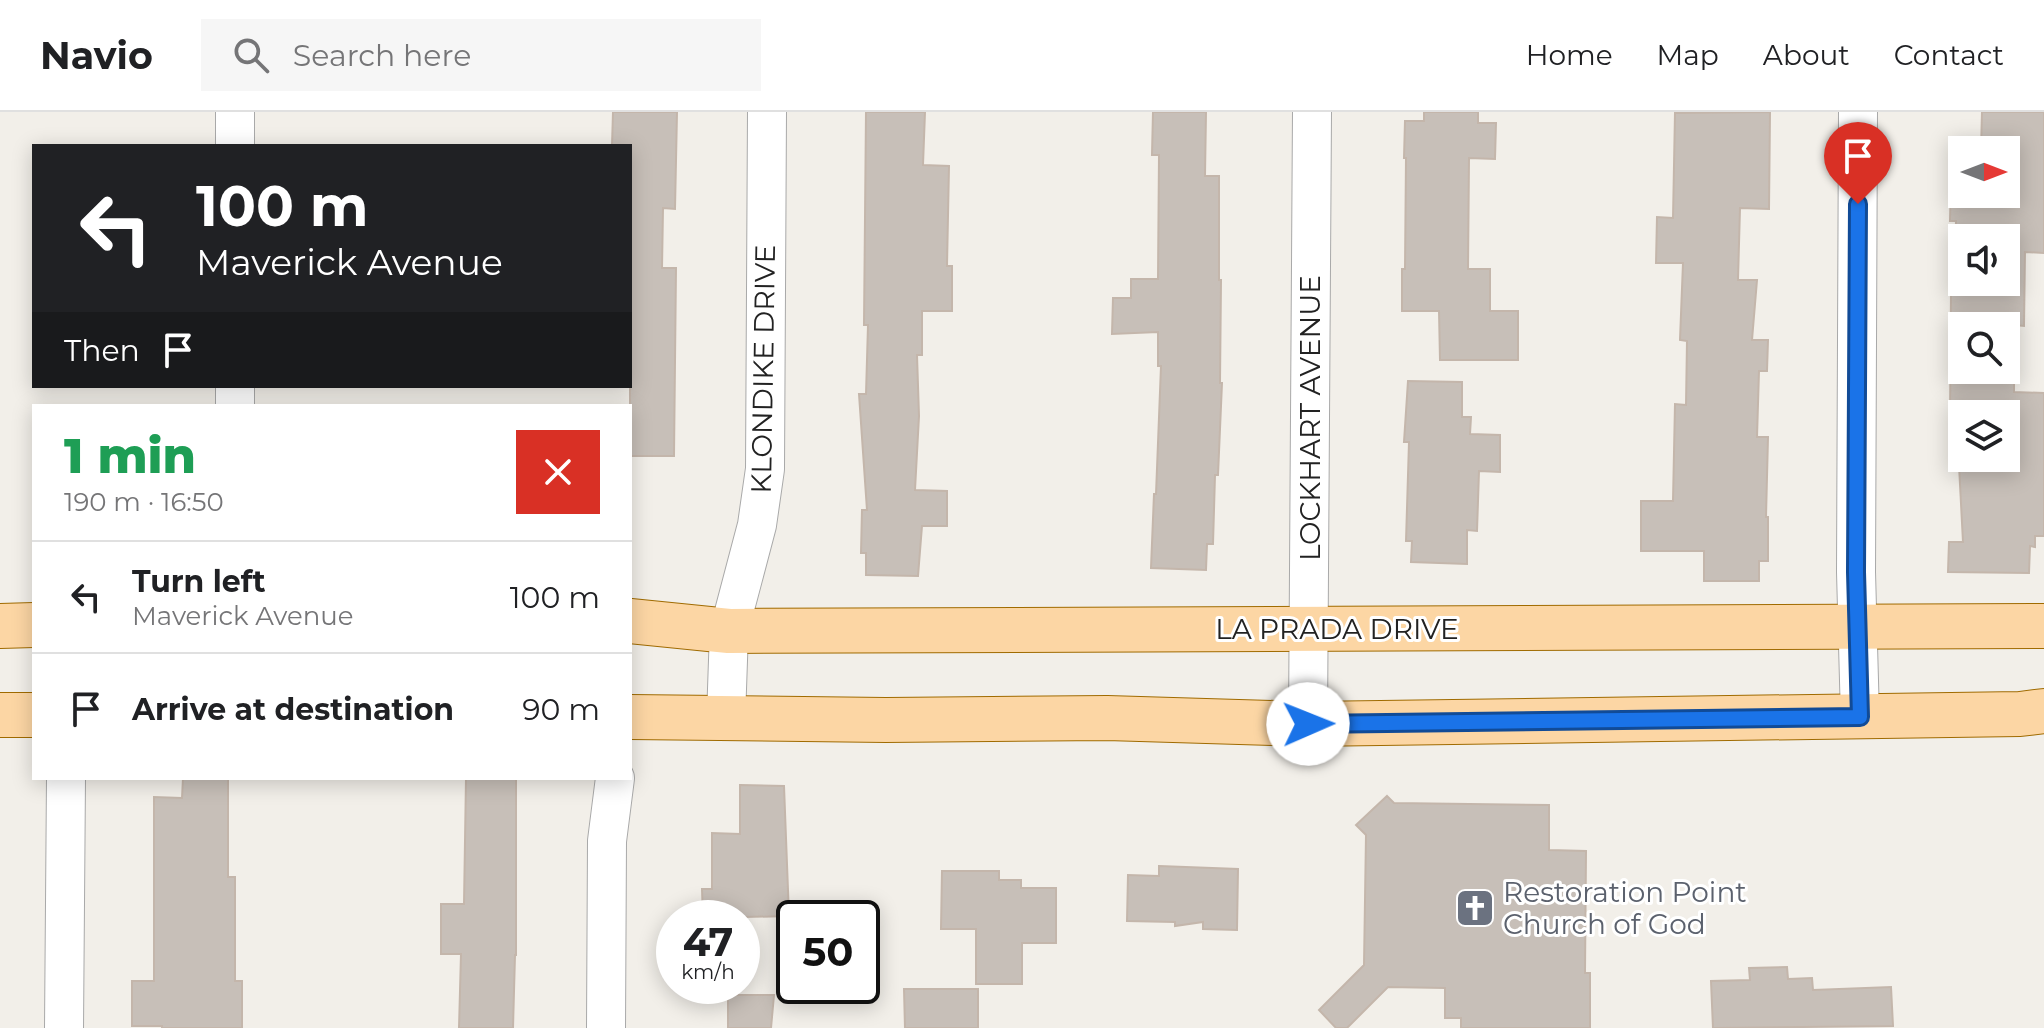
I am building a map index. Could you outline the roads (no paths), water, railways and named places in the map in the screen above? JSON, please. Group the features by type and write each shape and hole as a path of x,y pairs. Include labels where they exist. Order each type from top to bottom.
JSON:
{"main road":[{"name":"LA PRADA DRIVE","path":"632,621 729,631 2044,626"},
{"path":"0,626 32,625"},
{"path":"632,717 886,720 1107,718 1308,724 1860,717 2044,711"},
{"path":"0,715 32,715"}],"street":[{"path":"235,112 235,144"},
{"name":"KLONDIKE DRIVE","path":"726,718 729,631 757,525 765,469 767,112"},
{"name":"LOCKHART AVENUE","path":"1308,724 1312,112"},
{"path":"1858,112 1856,556 1860,717"},
{"path":"64,1028 66,780"},
{"path":"606,1028 607,841 615,780"}],"place":[{"name":"Restoration Point Church of God","path":"1475,908"}]}
